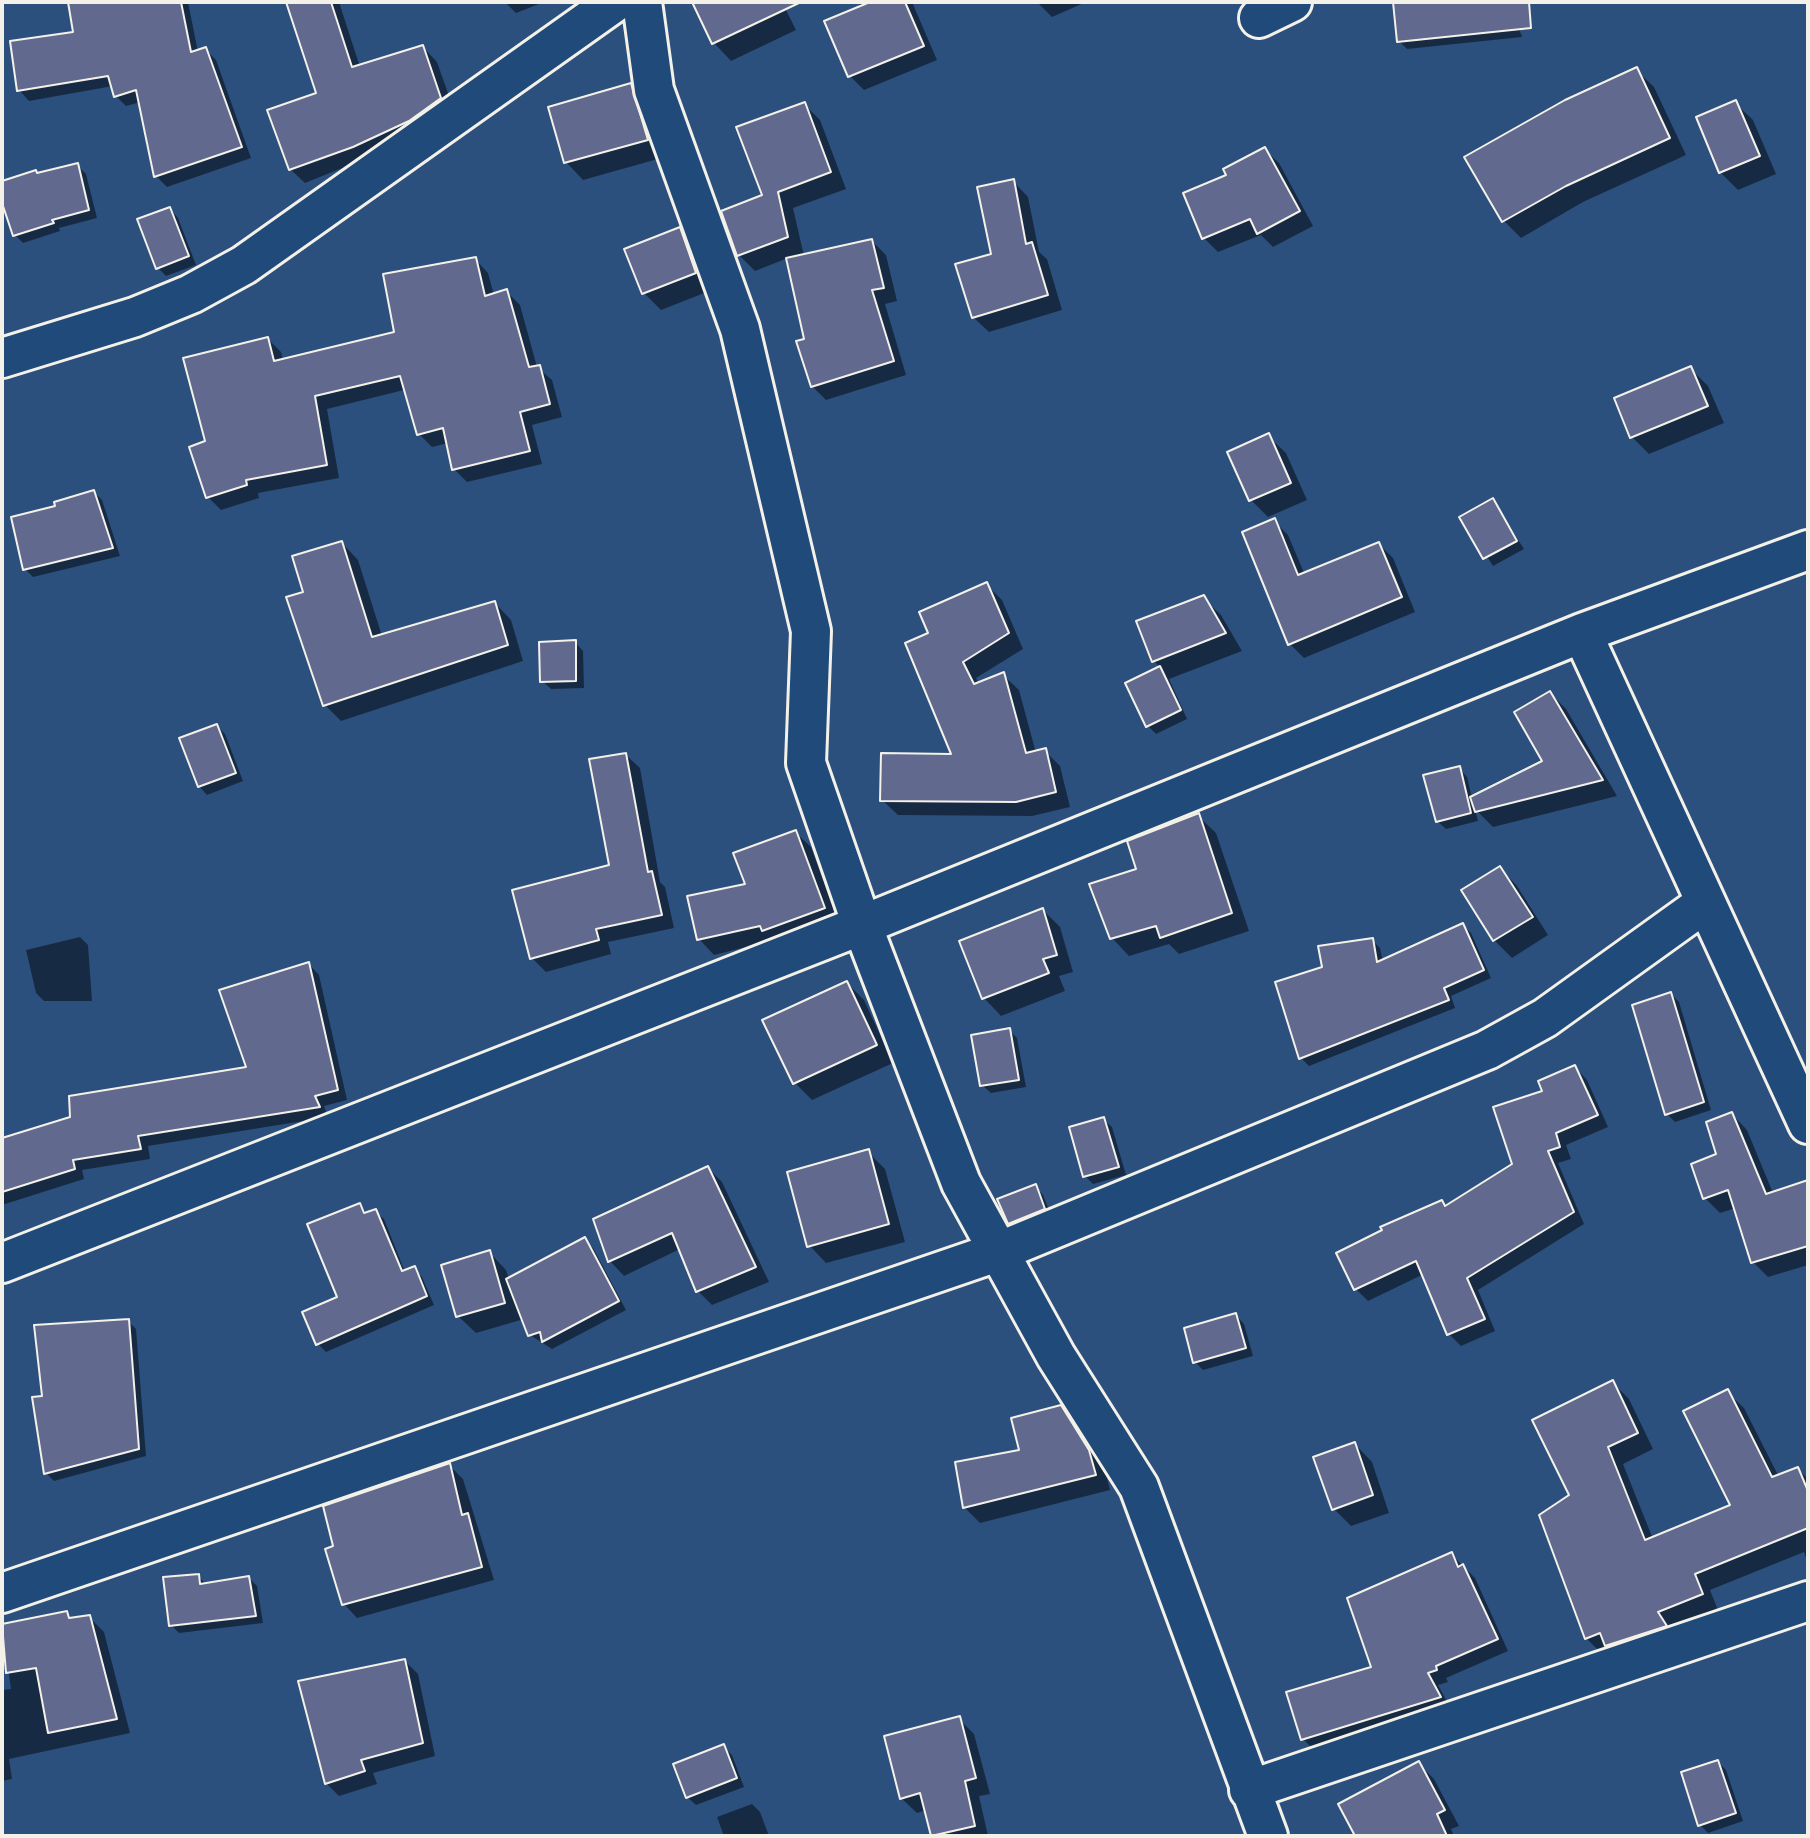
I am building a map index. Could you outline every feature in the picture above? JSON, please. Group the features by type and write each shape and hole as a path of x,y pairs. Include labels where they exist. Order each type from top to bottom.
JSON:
{"street":[{"path":"2,358 135,317 191,294 244,265 615,2"},
{"path":"642,2 654,90 740,329 811,631 806,763 862,925 961,1183 1056,1356 1139,1487 1268,1836"},
{"path":"2,1263 862,925 1582,633 1808,550"},
{"path":"1582,633 1705,903 1794,1062 1808,1124"},
{"path":"2,1593 1000,1251 1487,1050 1545,1018 1705,903"},
{"path":"1249,1790 1808,1601"}],"building":[{"path":"68,2 181,2 191,52 206,47 242,147 154,177 136,90 114,97 108,76 17,91 10,41 73,32"},
{"path":"286,2 331,2 352,67 423,45 441,98 409,121 353,147 289,170 267,110 316,93"},
{"path":"692,2 801,2 712,44"},
{"path":"870,2 905,2 924,46 848,77 824,21"},
{"path":"1393,2 1529,2 1531,28 1397,42"},
{"path":"1637,67 1670,138 1566,186 1502,222 1464,157 1565,100"},
{"path":"631,83 648,140 564,163 548,107"},
{"path":"1736,100 1760,156 1719,173 1696,117"},
{"path":"805,102 831,172 778,192 788,237 737,256 721,211 762,195 736,127"},
{"path":"1265,147 1300,211 1257,234 1250,219 1202,239 1183,193 1226,175 1223,169"},
{"path":"78,163 89,210 52,220 54,223 13,236 2,203 2,181 36,170 37,173"},
{"path":"1014,179 1026,244 1032,242 1048,295 972,318 955,264 991,254 977,187"},
{"path":"170,207 189,256 156,269 137,219"},
{"path":"680,227 696,273 642,294 624,249"},
{"path":"872,239 884,288 872,290 894,361 811,387 796,341 804,339 786,258"},
{"path":"476,257 485,296 507,289 529,367 540,365 550,404 520,412 530,451 452,470 443,428 417,435 400,376 315,396 327,465 246,480 247,485 206,498 189,447 205,441 183,358 268,337 274,361 394,332 383,274"},
{"path":"1691,366 1708,406 1630,438 1614,398"},
{"path":"1269,433 1291,483 1249,501 1227,452"},
{"path":"94,490 113,548 23,570 11,517 55,506 54,502"},
{"path":"1493,498 1517,541 1483,559 1459,517"},
{"path":"1275,518 1298,575 1379,542 1402,597 1288,645 1242,532"},
{"path":"342,541 372,637 495,601 508,645 323,706 286,597 303,592 292,556"},
{"path":"987,582 1009,633 963,662 974,684 1004,672 1026,753 1046,748 1056,792 1016,802 880,801 881,753 951,754 905,643 928,633 919,612"},
{"path":"1204,595 1226,633 1152,662 1136,621"},
{"path":"576,640 576,681 540,682 539,642"},
{"path":"1160,666 1181,710 1146,727 1125,683"},
{"path":"1550,691 1603,780 1475,812 1470,797 1542,761 1514,712"},
{"path":"217,724 236,773 198,787 179,738"},
{"path":"626,753 648,872 652,871 662,915 596,929 599,940 530,959 512,890 609,865 589,759"},
{"path":"1460,766 1471,813 1436,822 1423,775"},
{"path":"1199,813 1232,913 1160,938 1156,926 1110,939 1089,884 1136,869 1127,841"},
{"path":"796,830 825,908 762,931 760,926 697,940 687,896 745,884 733,853"},
{"path":"1500,866 1533,917 1493,941 1461,890"},
{"path":"1043,908 1057,955 1043,959 1049,973 982,999 959,941"},
{"path":"1463,923 1484,970 1444,988 1449,1000 1299,1059 1275,982 1322,967 1318,946 1373,938 1377,962"},
{"path":"309,962 338,1090 315,1096 320,1107 138,1136 141,1149 73,1160 75,1169 2,1192 2,1138 70,1117 69,1096 246,1067 219,990"},
{"path":"847,981 877,1045 793,1084 762,1020"},
{"path":"1671,992 1704,1102 1665,1115 1632,1005"},
{"path":"1010,1028 1019,1080 980,1086 971,1035"},
{"path":"1575,1065 1598,1115 1556,1133 1560,1147 1548,1151 1574,1212 1467,1278 1485,1319 1447,1335 1416,1261 1354,1290 1336,1253 1382,1230 1380,1227 1442,1200 1445,1206 1512,1164 1493,1107 1542,1091 1538,1081"},
{"path":"1732,1112 1766,1194 1808,1180 1808,1246 1751,1263 1728,1190 1703,1199 1691,1164 1716,1154 1706,1122"},
{"path":"1104,1117 1119,1167 1083,1177 1069,1127"},
{"path":"869,1149 889,1224 807,1247 787,1172"},
{"path":"708,1166 756,1267 696,1292 672,1233 608,1262 593,1219"},
{"path":"1036,1184 1045,1209 1008,1224 997,1199"},
{"path":"360,1203 364,1213 376,1209 402,1271 415,1266 427,1296 316,1345 302,1312 337,1297 307,1224"},
{"path":"585,1237 619,1301 542,1342 540,1332 528,1336 506,1279"},
{"path":"490,1250 505,1303 456,1317 441,1265"},
{"path":"1236,1313 1246,1348 1193,1363 1184,1328"},
{"path":"129,1319 139,1449 44,1474 32,1397 42,1396 34,1325"},
{"path":"1613,1380 1638,1433 1608,1447 1645,1540 1730,1505 1683,1411 1728,1389 1772,1477 1798,1467 1808,1491 1808,1528 1695,1574 1703,1594 1658,1612 1667,1626 1605,1646 1600,1633 1585,1639 1539,1515 1569,1495 1532,1420"},
{"path":"1061,1405 1089,1450 1096,1475 963,1508 955,1462 1019,1450 1011,1418"},
{"path":"1355,1442 1373,1495 1332,1510 1313,1457"},
{"path":"450,1463 462,1515 468,1513 482,1567 342,1605 325,1549 333,1546 323,1506"},
{"path":"1452,1552 1458,1567 1463,1564 1498,1639 1436,1666 1437,1670 1428,1673 1441,1697 1301,1740 1286,1692 1371,1667 1347,1598"},
{"path":"199,1574 200,1584 249,1576 256,1616 169,1626 163,1577"},
{"path":"67,1611 69,1618 90,1615 117,1719 48,1733 36,1668 6,1673 2,1624"},
{"path":"405,1659 423,1743 361,1760 365,1771 325,1784 298,1681"},
{"path":"960,1716 976,1778 965,1781 975,1826 931,1836 920,1793 900,1799 884,1736"},
{"path":"724,1744 737,1778 686,1798 673,1764"},
{"path":"1718,1760 1736,1813 1698,1826 1681,1772"},
{"path":"1419,1761 1445,1810 1437,1814 1447,1836 1355,1836 1338,1804"}]}
